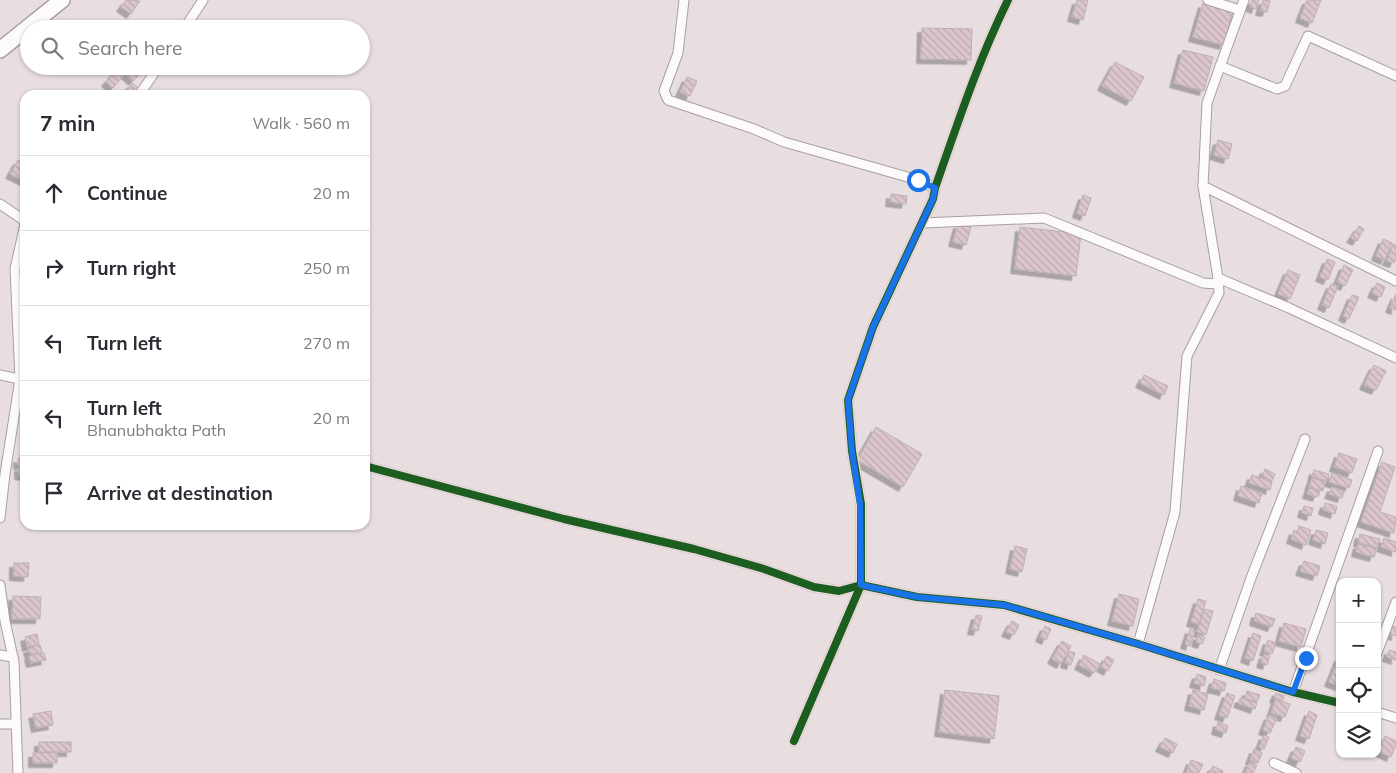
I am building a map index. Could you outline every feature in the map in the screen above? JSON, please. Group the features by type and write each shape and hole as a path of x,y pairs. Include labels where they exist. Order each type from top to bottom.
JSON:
{"main road":[{"path":"37,20 62,0"},
{"path":"0,50 20,34"}],"street":[{"path":"190,20 203,0"},
{"path":"684,0 678,53 664,91 668,100 754,129 784,142 918,180 935,188"},
{"path":"794,741 861,585 860,504 852,452 848,400 873,327 933,199 935,188 970,86 990,36 1008,0"},
{"path":"1208,0 1240,10"},
{"path":"1138,644 1174,512 1187,356 1219,293 1203,186 1207,102 1244,0"},
{"path":"1220,66 1277,89 1285,86 1308,36 1396,76"},
{"path":"142,90 153,75"},
{"path":"1203,186 1396,281"},
{"path":"0,204 20,219"},
{"path":"923,223 1044,218 1204,283 1218,281 1289,308 1396,358"},
{"path":"20,246 15,269 20,338"},
{"path":"0,375 20,379"},
{"path":"0,518 5,474 20,396"},
{"path":"1219,670 1251,578 1305,439"},
{"path":"1293,692 1378,451"},
{"path":"370,467 564,519 694,549 764,569 814,587 839,591 861,585 917,597 1004,605 1293,692 1336,702"},
{"path":"0,585 3,620 13,657 18,773"},
{"path":"1381,642 1396,602"},
{"path":"0,655 13,657"},
{"path":"1380,713 1396,718"},
{"path":"0,724 16,724"},
{"path":"1274,763 1296,773"}],"building":[{"path":"126,0 140,1 131,14 121,7"},
{"path":"1077,0 1088,0 1083,20 1072,17"},
{"path":"1252,0 1259,0 1256,9 1250,7"},
{"path":"1263,0 1270,1 1267,12 1260,11"},
{"path":"1307,0 1321,0 1312,23 1300,18"},
{"path":"1203,3 1233,11 1224,45 1193,37"},
{"path":"922,28 972,29 971,60 921,59"},
{"path":"1183,50 1213,57 1204,91 1174,83"},
{"path":"1115,62 1144,77 1131,101 1102,86"},
{"path":"112,75 124,75 113,88 106,82"},
{"path":"126,75 139,75 133,81"},
{"path":"687,77 697,81 690,96 680,92"},
{"path":"132,83 137,87 134,90 127,90"},
{"path":"1218,140 1232,144 1228,159 1214,155"},
{"path":"18,160 20,161 20,179 10,174"},
{"path":"891,194 907,196 906,204 890,202"},
{"path":"1083,195 1091,198 1085,216 1077,213"},
{"path":"958,224 971,227 966,245 953,242"},
{"path":"1359,226 1364,229 1357,241 1351,238"},
{"path":"1020,227 1081,234 1076,276 1015,269"},
{"path":"1383,239 1392,243 1385,260 1376,256"},
{"path":"1393,244 1396,245 1394,263 1387,261"},
{"path":"1327,259 1335,262 1328,280 1320,277"},
{"path":"1344,265 1353,270 1345,286 1337,282"},
{"path":"1288,270 1300,275 1290,299 1278,294"},
{"path":"1377,283 1385,287 1381,297 1372,293"},
{"path":"1331,284 1338,286 1329,308 1322,305"},
{"path":"1396,294 1396,310 1390,308"},
{"path":"1352,295 1359,297 1349,319 1343,316"},
{"path":"1374,365 1386,371 1376,390 1364,385"},
{"path":"1144,375 1168,386 1164,395 1140,383"},
{"path":"876,427 922,454 903,487 857,460"},
{"path":"1339,453 1357,459 1352,473 1334,467"},
{"path":"1382,462 1395,467 1380,512 1396,517 1394,533 1361,522"},
{"path":"1265,469 1275,474 1272,481 1262,476"},
{"path":"1314,470 1329,474 1327,481 1312,477"},
{"path":"1332,473 1352,480 1349,488 1329,482"},
{"path":"1252,475 1272,482 1270,490 1249,483"},
{"path":"1312,478 1325,482 1323,491 1309,487"},
{"path":"1241,486 1262,493 1259,503 1238,496"},
{"path":"1332,487 1344,491 1342,498 1329,494"},
{"path":"1309,488 1319,492 1317,497 1307,494"},
{"path":"1325,503 1337,506 1335,514 1323,510"},
{"path":"1304,506 1313,508 1311,516 1302,513"},
{"path":"1299,526 1311,530 1306,545 1291,539 1294,530 1297,532"},
{"path":"1316,530 1328,533 1325,544 1313,540"},
{"path":"1360,534 1380,539 1377,548 1358,542"},
{"path":"1384,538 1396,542 1396,552 1381,547"},
{"path":"1358,544 1377,549 1374,557 1356,552"},
{"path":"1015,546 1027,549 1022,572 1010,569"},
{"path":"1304,561 1320,566 1317,576 1300,571"},
{"path":"14,563 29,563 28,577 14,576"},
{"path":"1119,594 1139,599 1133,626 1112,621"},
{"path":"13,596 41,597 40,619 12,619"},
{"path":"1198,599 1206,601 1199,624 1191,622"},
{"path":"1204,609 1213,611 1206,635 1197,632"},
{"path":"1256,613 1275,619 1272,627 1254,621"},
{"path":"976,615 982,616 978,631 972,630"},
{"path":"1012,621 1019,625 1014,635 1006,632"},
{"path":"1284,623 1306,629 1301,647 1279,641"},
{"path":"1045,626 1051,629 1046,640 1040,637"},
{"path":"1391,626 1396,627 1396,636 1389,634"},
{"path":"1190,629 1195,631 1190,646 1185,644"},
{"path":"1253,633 1261,636 1253,661 1245,658"},
{"path":"37,634 39,644 27,647 25,637"},
{"path":"1198,635 1205,637 1202,644 1196,642"},
{"path":"1268,640 1276,643 1272,654 1264,651"},
{"path":"1062,641 1071,646 1061,664 1052,659"},
{"path":"40,645 42,652 30,655 28,649"},
{"path":"1389,650 1396,652 1396,660 1387,657"},
{"path":"1069,651 1075,653 1071,665 1065,663"},
{"path":"44,653 46,660 31,663 29,656"},
{"path":"1264,654 1270,656 1267,665 1261,663"},
{"path":"1084,655 1100,664 1094,673 1079,665"},
{"path":"1107,656 1114,660 1108,671 1101,667"},
{"path":"1336,664 1336,685 1329,682"},
{"path":"1197,674 1206,677 1204,686 1194,683"},
{"path":"1214,679 1226,683 1224,691 1211,688"},
{"path":"945,690 999,696 994,739 939,732"},
{"path":"1193,690 1208,694 1204,710 1189,706"},
{"path":"1247,691 1260,695 1257,702 1245,698"},
{"path":"1277,691 1285,694 1282,701 1274,698"},
{"path":"1227,693 1235,696 1227,718 1219,715"},
{"path":"1240,698 1257,703 1255,709 1238,703"},
{"path":"1276,699 1290,704 1285,717 1271,713"},
{"path":"51,711 53,725 36,728 33,714"},
{"path":"1309,711 1317,715 1309,739 1300,736"},
{"path":"1269,715 1277,718 1270,733 1263,730"},
{"path":"1218,722 1228,726 1226,733 1216,730"},
{"path":"1264,735 1269,737 1264,749 1259,747"},
{"path":"1385,736 1396,741 1391,757 1381,752 1381,745"},
{"path":"1165,738 1177,744 1173,753 1160,747"},
{"path":"39,742 71,742 71,752 39,752"},
{"path":"1296,747 1305,751 1300,762 1291,758"},
{"path":"1254,749 1262,753 1258,763 1250,760"},
{"path":"57,752 57,763 33,763 33,753"},
{"path":"1191,760 1203,764 1199,773 1186,773"},
{"path":"1250,762 1257,765 1253,773 1245,773"},
{"path":"1213,766 1223,771 1222,773 1209,773"}],"cycle path":[{"path":"794,741 861,585 861,504 852,451 848,400 873,327 933,199 935,188 968,93 1008,0"},
{"path":"370,467 564,519 694,549 764,569 814,587 839,591 861,585 917,597 1004,605 1293,692 1336,702"}],"route":[{"path":"918,180 935,188 933,199 873,327 848,400 852,452 860,504 861,585 917,597 1004,605 1293,692 1306,658"}]}
